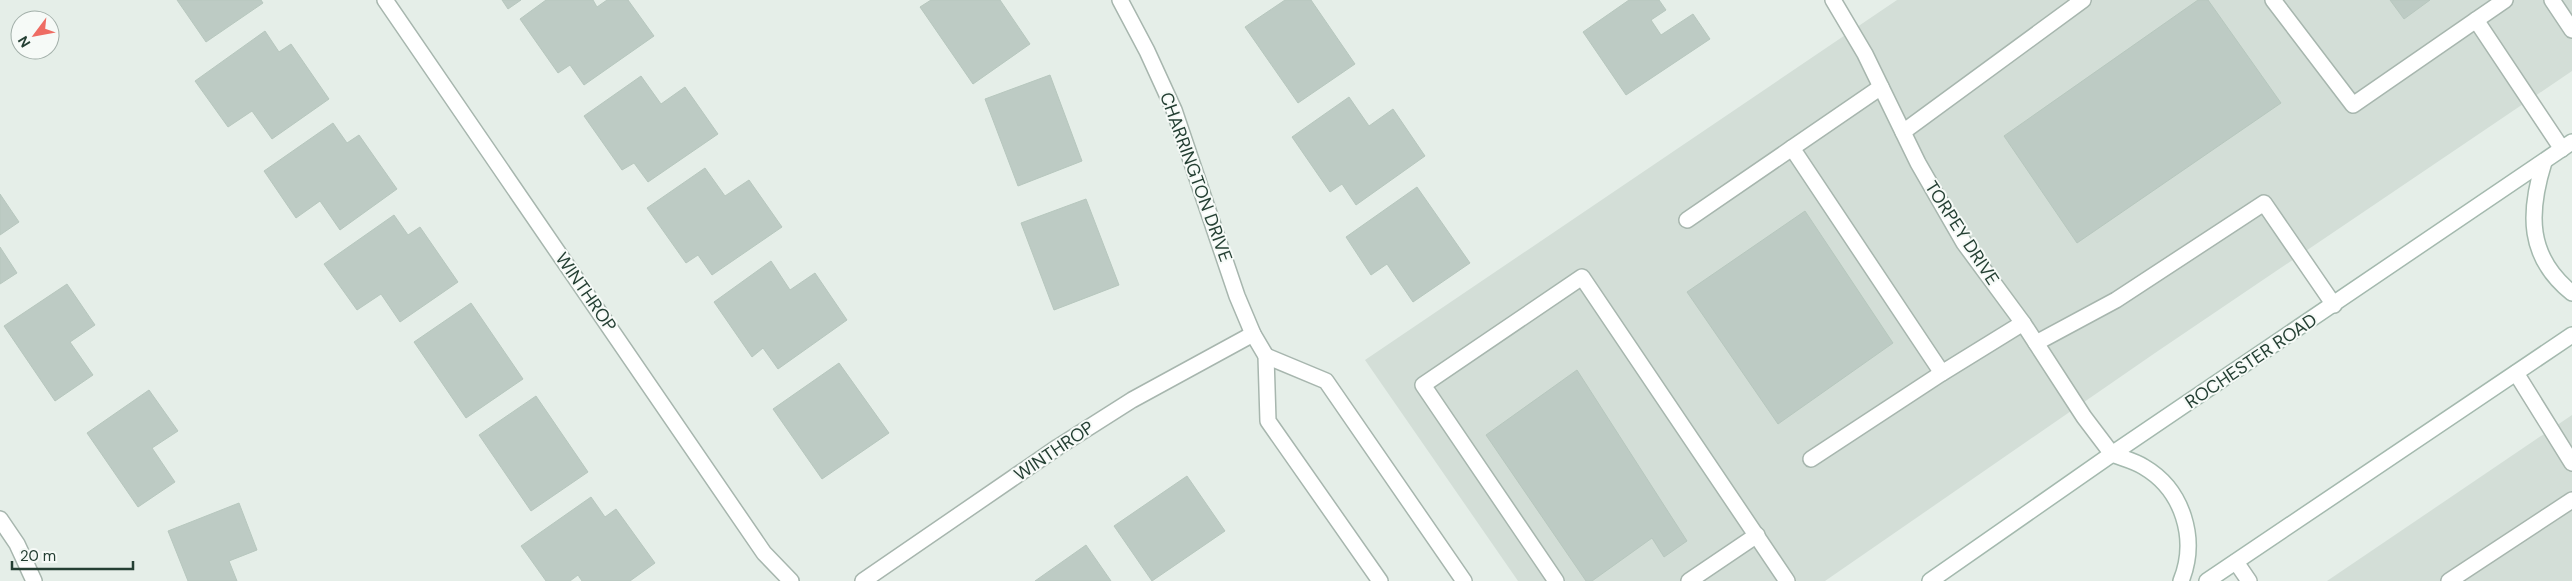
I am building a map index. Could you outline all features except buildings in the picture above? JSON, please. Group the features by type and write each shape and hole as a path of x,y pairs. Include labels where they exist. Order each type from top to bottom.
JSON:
{"street":[{"name":"WINTHROP","path":"385,0 764,553 791,581"},
{"name":"CHARRINGTON DRIVE","path":"1120,0 1147,51 1174,110 1237,296 1253,334 1266,356 1268,420 1380,581"},
{"name":"TORPEY DRIVE","path":"1833,0 1865,54 1918,164 1964,243 2023,323 2084,417 2112,454"},
{"path":"1903,132 2083,0"},
{"path":"2273,0 2353,105 2505,0"},
{"path":"2552,0 2572,30"},
{"path":"2476,20 2567,145"},
{"path":"1687,220 1881,87"},
{"name":"ROCHESTER ROAD","path":"1930,581 2112,454 2567,145"},
{"path":"1792,148 1942,373"},
{"path":"2544,162 2535,190 2533,216 2536,238 2543,260 2558,282 2572,293"},
{"path":"2036,343 2116,300 2264,203 2334,305"},
{"path":"1556,581 1423,385 1582,277 1787,581"},
{"path":"1811,459 1942,373 2023,323"},
{"name":"WINTHROP","path":"863,581 1132,400 1253,334"},
{"path":"2207,581 2572,335"},
{"path":"1266,356 1326,380 1464,581"},
{"path":"2516,373 2572,463"},
{"path":"2112,454 2144,467 2166,486 2181,507 2188,528 2188,551 2181,581"},
{"path":"2449,581 2572,500"},
{"path":"0,519 17,544 34,581"},
{"path":"1689,581 1757,535"},
{"path":"2236,562 2249,581"}],"shaded area":[{"path":"1897,0 2572,0 2572,71 2155,353 1825,581 1518,581 1365,360"},
{"path":"2572,415 2572,581 2327,581"}]}
